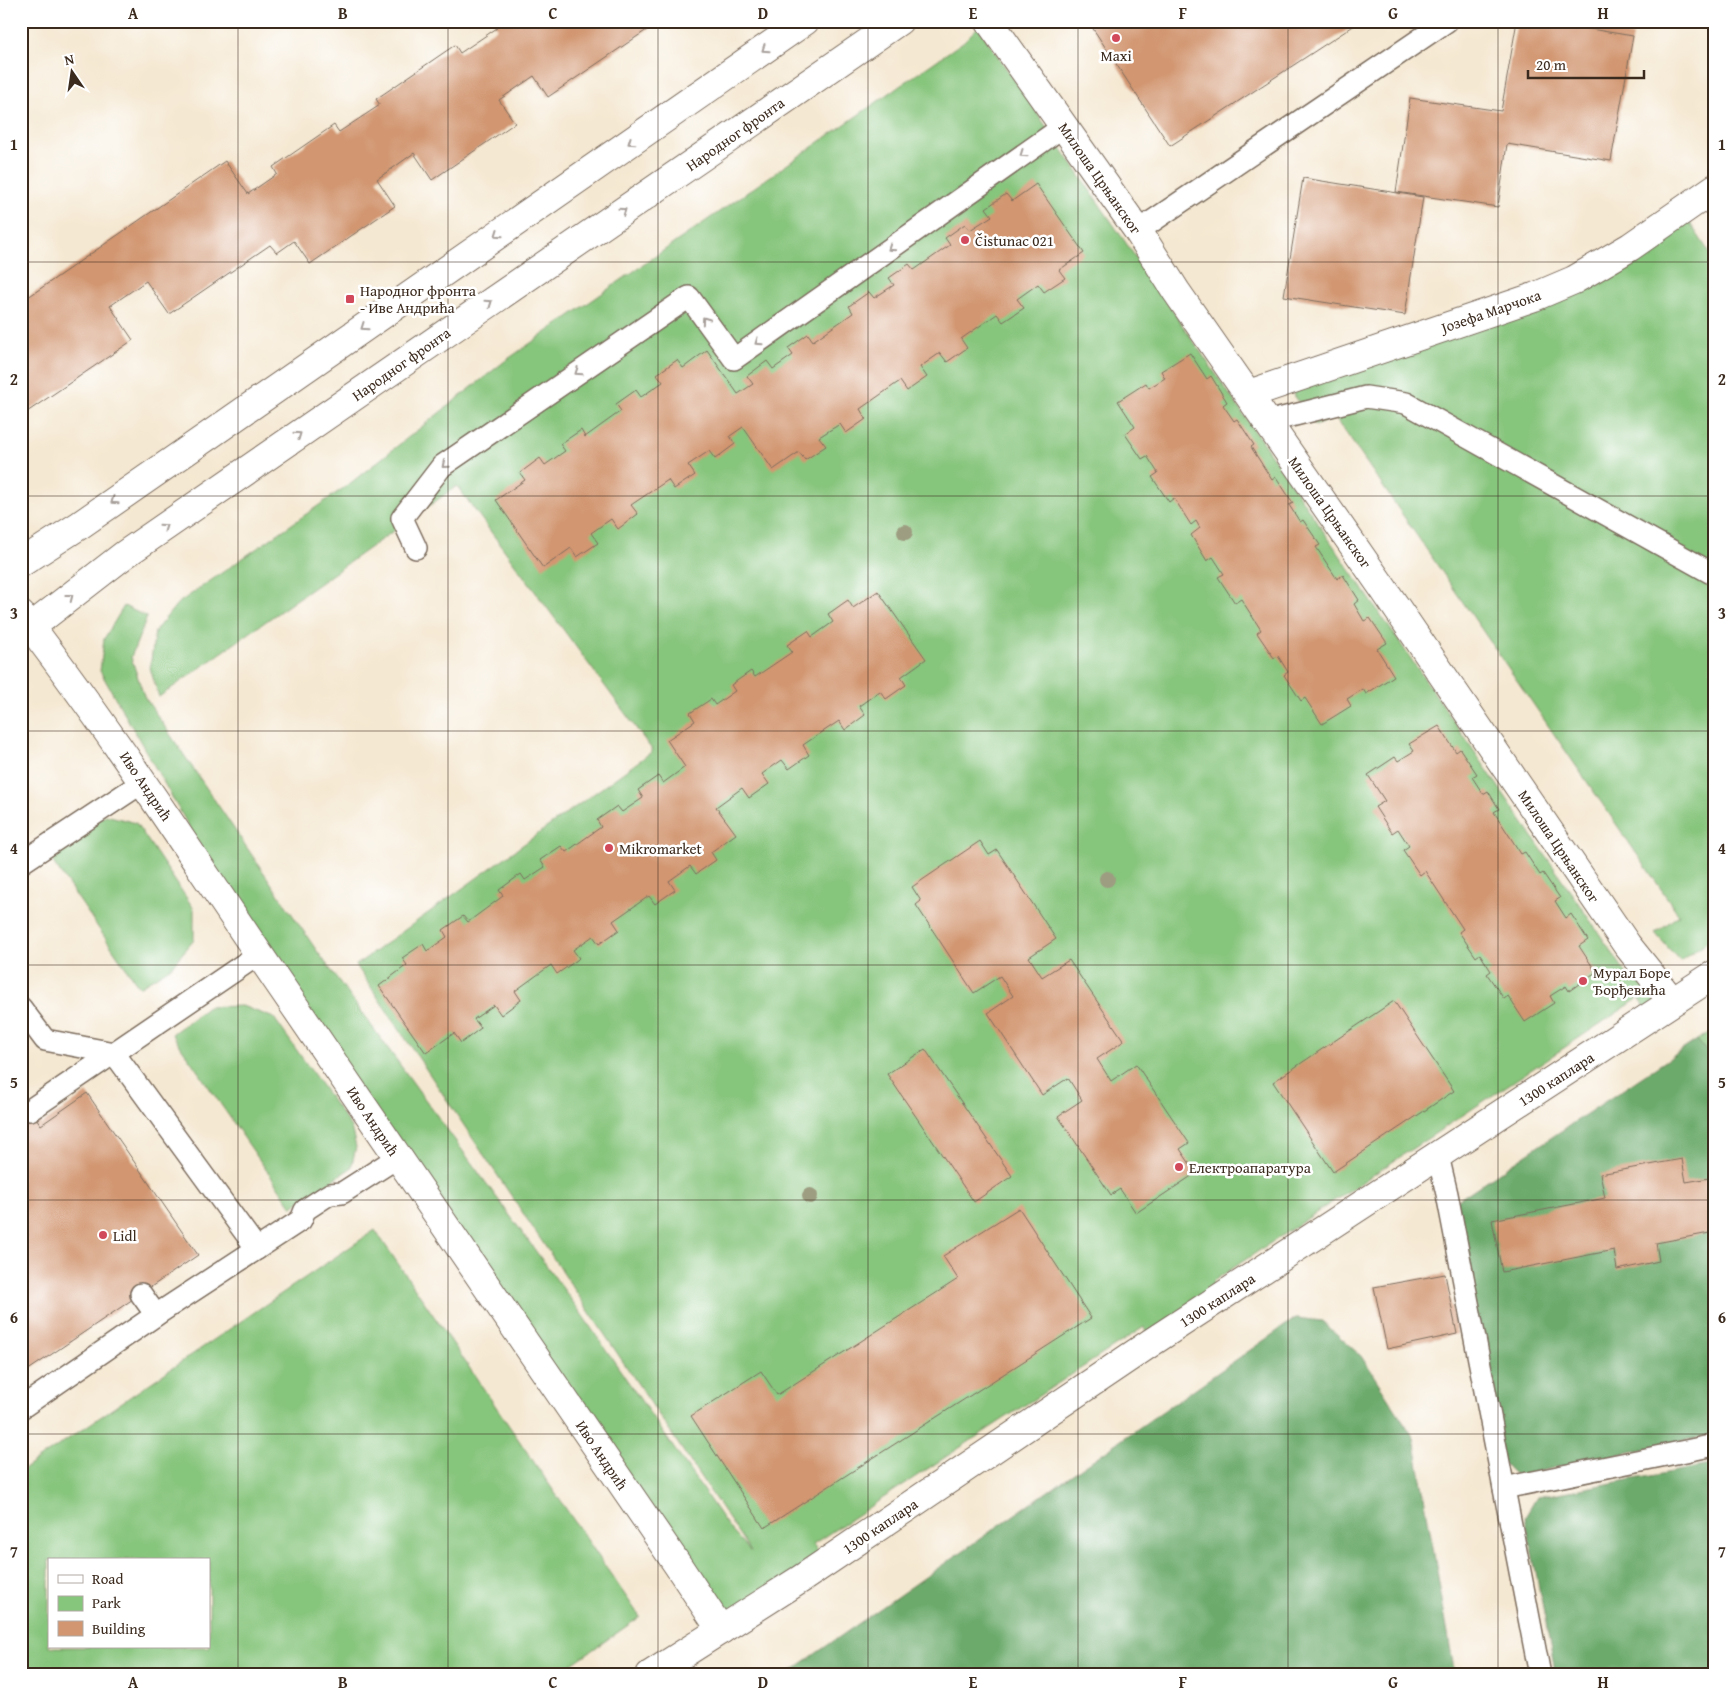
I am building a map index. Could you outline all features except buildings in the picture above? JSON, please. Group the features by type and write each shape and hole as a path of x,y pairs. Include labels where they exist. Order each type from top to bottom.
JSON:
{"street":[{"path":"21,563 80,525 805,21"},
{"name":"Народног фронта","path":"25,627 124,555 899,21"},
{"name":"Милоша Црњанског","path":"989,21 1138,231 1176,291 1391,599 1627,945 1672,1001"},
{"name":"Јозефа Марчока","path":"1248,394 1534,297 1574,280 1630,247 1715,188"},
{"name":"Иво Андрић","path":"25,627 77,688 144,782 259,954 721,1630"},
{"name":"1300 каплара","path":"650,1675 826,1562 1152,1342 1715,974"}],"lane":[{"path":"1138,231 1447,21"},
{"path":"416,548 402,518 442,466 689,297 734,359 1064,126"},
{"path":"1267,422 1366,397 1406,403 1715,575"},
{"path":"21,864 144,782"},
{"path":"30,1110 259,954"},
{"path":"21,1008 44,1040 114,1053 257,1249"},
{"path":"1438,1156 1540,1675"},
{"path":"21,1408 156,1315 301,1220 305,1210 330,1194 342,1193 398,1157"},
{"path":"141,1294 156,1315"},
{"path":"1504,1488 1715,1445"}],"green space":[{"path":"978,27 1633,983 1649,973 1672,1001 1651,1016 1639,998 1212,1282 1221,1298 1152,1342 1144,1327 813,1544 825,1562 721,1630 276,979 100,671 104,639 124,606 147,617 131,657 144,696 317,951 578,1309 729,1528 751,1552 356,965 653,751 457,486 159,697 150,668 155,631 177,604 348,485 505,361 963,42"},
{"path":"1686,217 1715,261 1715,936 1680,961 1655,933 1679,915 1335,417 1315,426 1286,383 1542,299"},
{"path":"106,815 136,823 194,909 194,940 170,968 139,987 46,852"},
{"path":"242,1006 274,1018 351,1127 356,1147 351,1168 292,1207 172,1034 208,1007"},
{"path":"1715,1029 1715,1062 1697,1040"},
{"path":"1697,1040 1715,1062 1715,1434 1516,1476 1498,1458 1449,1206"},
{"path":"375,1230 640,1617 556,1675 21,1675 21,1471"},
{"path":"1296,1318 1322,1321 1361,1356 1414,1438 1455,1675 785,1675"},
{"path":"1715,1464 1715,1675 1556,1675 1525,1517 1537,1497"}],"place":[{"name":"Maxi","path":"1116,38"},
{"name":"Čistunac 021","path":"965,240"},
{"name":"Народног фронта - Иве Андрића","path":"350,299"},
{"name":"Mikromarket","path":"609,848"},
{"name":"Мурал Боре Ђорђевића","path":"1583,981"},
{"name":"Електроапаратура","path":"1179,1167"},
{"name":"Lidl","path":"103,1235"}]}
